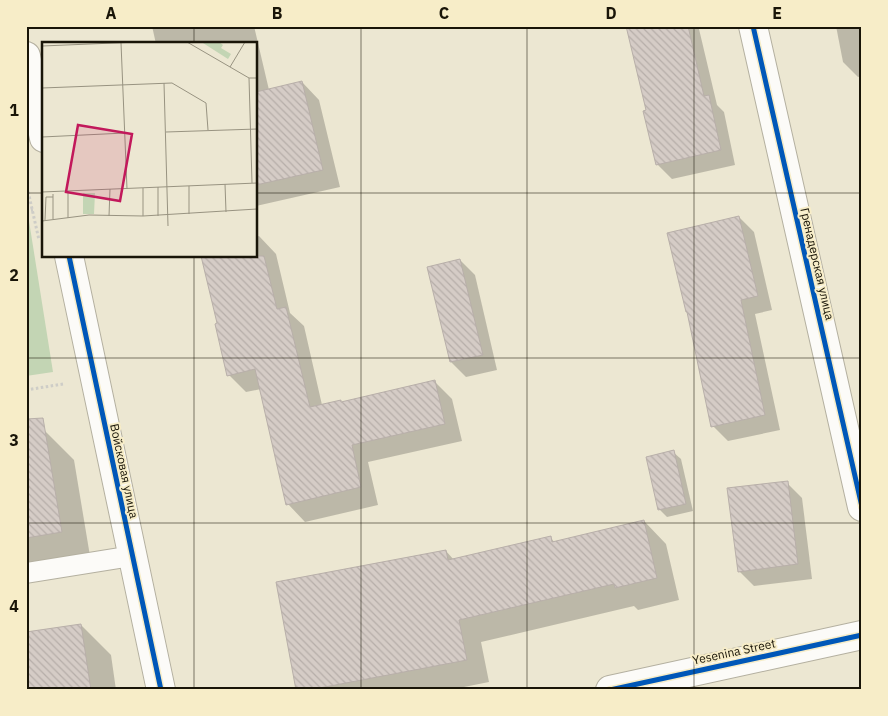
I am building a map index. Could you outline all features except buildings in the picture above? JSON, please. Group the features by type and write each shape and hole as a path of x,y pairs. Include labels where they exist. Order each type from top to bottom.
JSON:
{"street":[{"name":"Гренадерская улица","path":"753,26 862,507"},
{"path":"26,56 42,129"},
{"name":"Войсковая улица","path":"69,258 161,690"},
{"name":"Yesenina Street","path":"610,690 862,635"}],"lane":[{"path":"26,573 132,556"}],"path":[{"path":"26,211 33,210"},
{"path":"26,390 69,383"}],"green space":[{"path":"29,221 53,372 26,376 26,222"}],"cycle path":[{"path":"753,26 862,507"},
{"path":"69,258 161,690"},
{"path":"610,690 862,635"}]}
